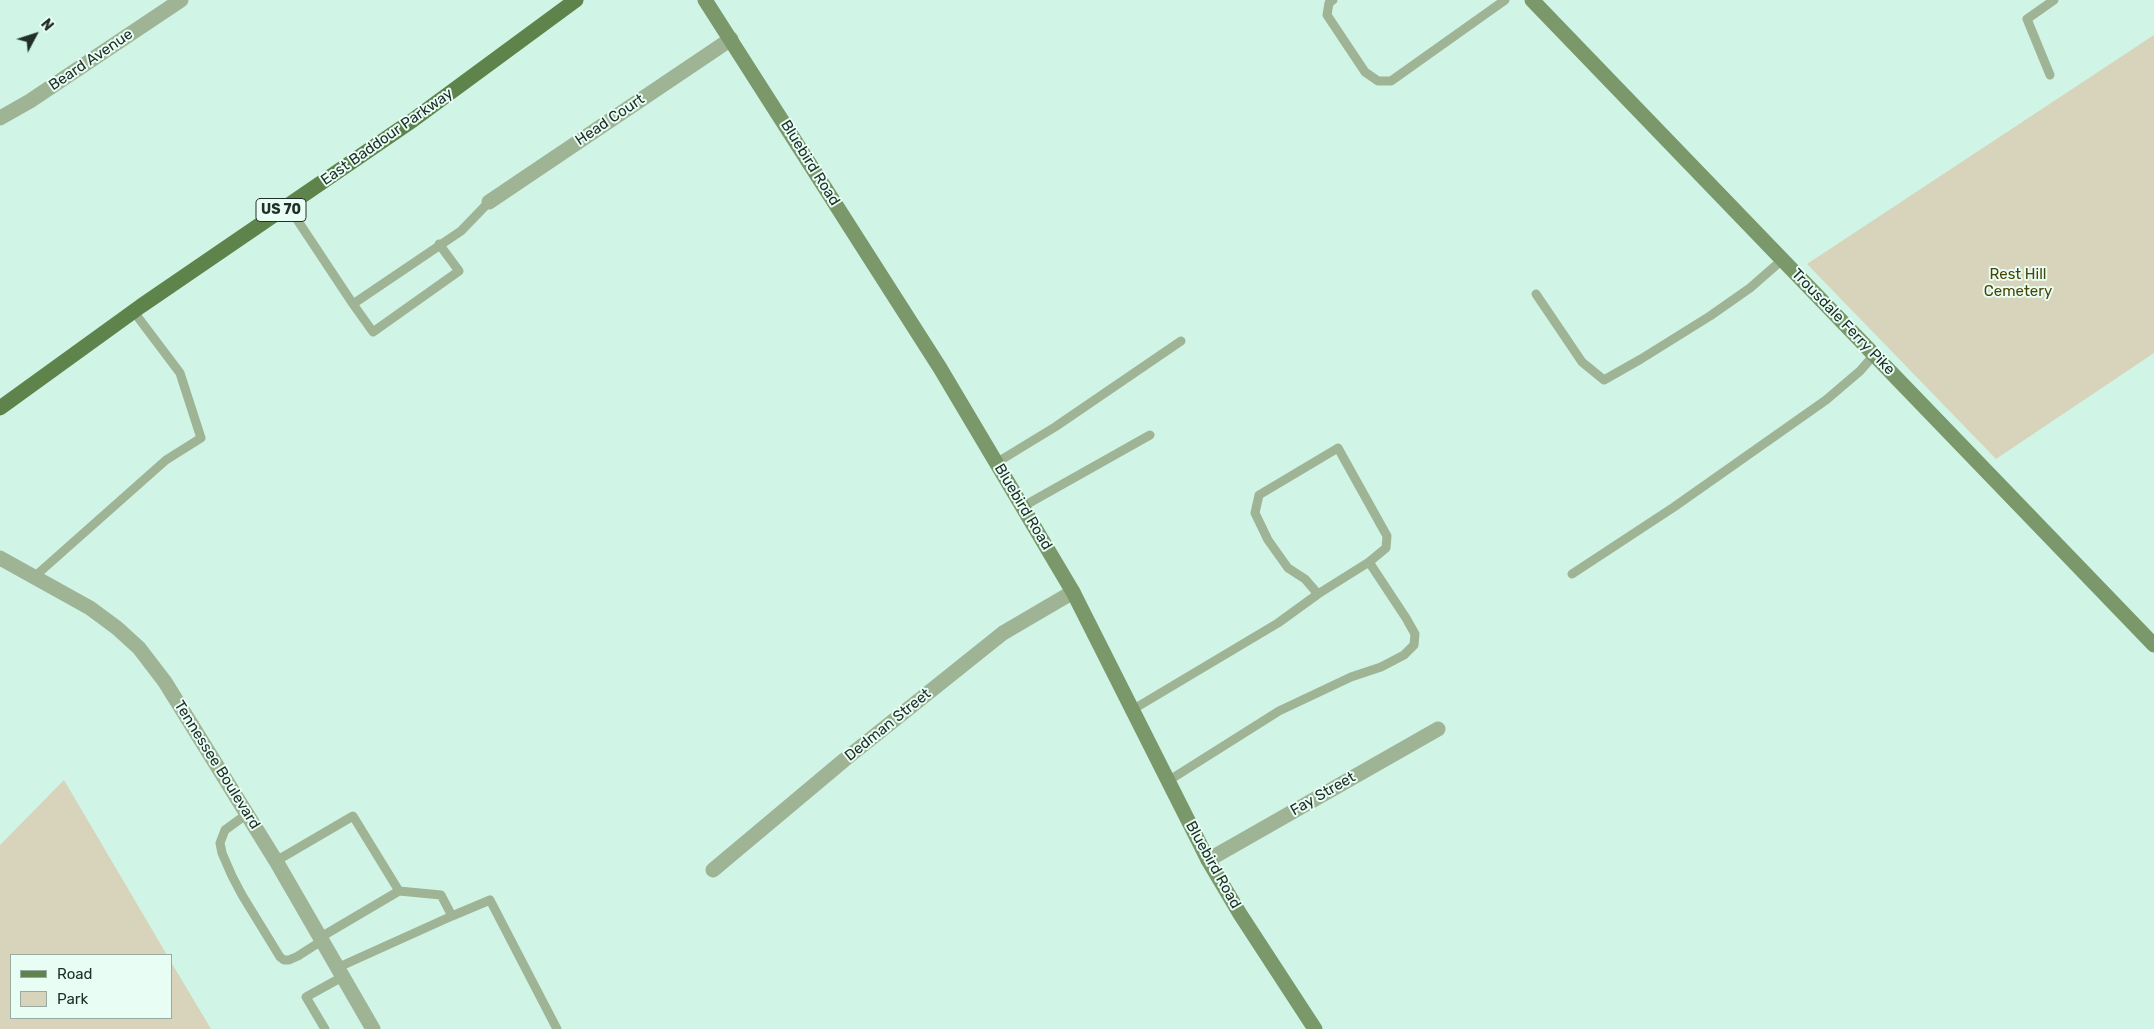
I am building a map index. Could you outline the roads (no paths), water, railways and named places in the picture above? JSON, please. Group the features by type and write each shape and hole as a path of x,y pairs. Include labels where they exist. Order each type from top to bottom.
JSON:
{"main road":[{"name":"East Baddour Parkway","path":"0,408 134,312 413,120 576,0"}],"street":[{"name":"Beard Avenue","path":"0,118 30,101 181,0"},
{"name":"Bluebird Road","path":"705,0 940,368 1073,592 1208,860 1240,914 1315,1029"},
{"name":"Trousdale Ferry Pike","path":"1532,0 2154,644"},
{"name":"Head Court","path":"490,202 731,39"},
{"name":"Tennessee Boulevard","path":"0,558 90,608 117,628 139,648 165,682 276,861 373,1029"},
{"name":"Dedman Street","path":"713,870 843,761 1003,633 1073,592"},
{"name":"Fay Street","path":"1208,860 1438,729"}],"lane":[{"path":"1333,0 1330,3 1327,15 1365,72 1378,81 1391,81 1505,0"},
{"path":"2050,75 2027,19 2054,0"},
{"path":"353,304 439,244 461,231 490,202"},
{"path":"288,206 373,332 459,272 439,244"},
{"path":"1536,294 1582,362 1604,380 1710,316 1750,288 1782,260"},
{"path":"33,578 166,460 201,438 180,373 134,312"},
{"path":"996,463 1055,427 1181,341"},
{"path":"1572,574 1674,507 1826,400 1860,371 1874,355"},
{"path":"1022,507 1150,435"},
{"path":"1132,710 1278,623 1318,594 1369,562 1386,548 1387,536 1338,448 1260,495 1256,513 1268,540 1288,568 1305,579 1318,594"},
{"path":"1168,781 1279,711 1351,677 1381,667 1404,655 1414,645 1415,634 1369,562"},
{"path":"247,814 225,830 220,843 222,853 242,895 284,960 298,956 399,891 441,895 452,916"},
{"path":"276,861 353,816 399,891"},
{"path":"325,1029 306,997 341,972 452,916 490,900 557,1029"}],"park label":[{"name":"Rest Hill Cemetery","path":"2018,284"}]}
